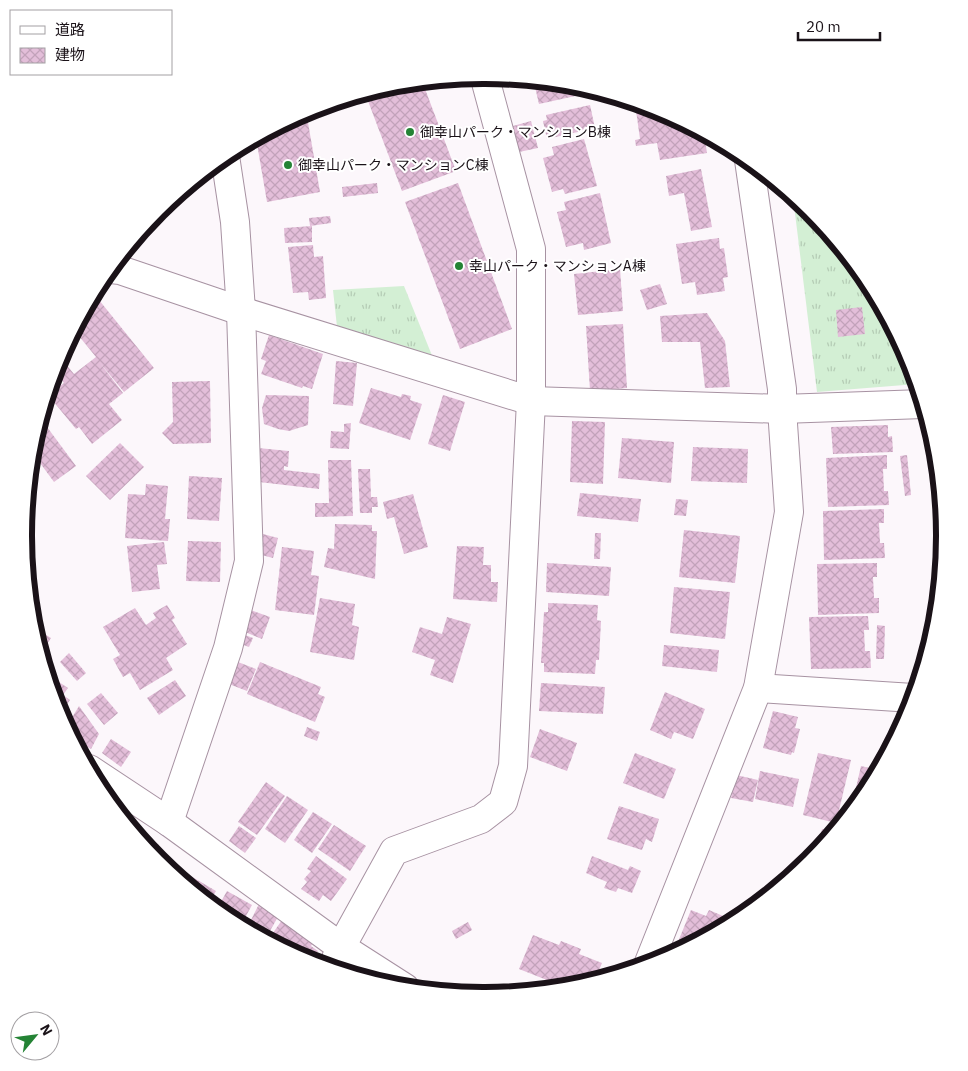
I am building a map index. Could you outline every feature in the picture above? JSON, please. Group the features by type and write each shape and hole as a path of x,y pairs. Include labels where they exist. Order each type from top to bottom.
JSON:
{"street":[{"path":"337,958 394,851 481,819 504,802 514,766 532,401 531,249 486,84"},
{"path":"169,822 228,648 249,561 241,311 235,222 226,165"},
{"path":"652,955 758,688 789,512 782,389 751,171"},
{"path":"120,270 241,311 532,401 782,410 916,404"},
{"path":"758,688 905,697"},
{"path":"105,779 169,822 337,958 370,973"}],"green space":[{"path":"794,208 823,238 859,285 889,336 910,385 817,392"},
{"path":"404,286 435,363 338,336 333,290"}],"building":[{"path":"535,87 581,95 539,104"},
{"name":"御幸山パーク・マンションB棟","path":"425,88 456,171 402,191 367,99"},
{"path":"590,105 595,128 547,139 543,121 547,120 546,115"},
{"path":"636,111 657,118 705,142 707,153 660,160 657,143 636,146 635,140 640,139"},
{"name":"御幸山パーク・マンションC棟","path":"308,120 320,192 267,202 257,145"},
{"path":"531,121 538,148 519,152 513,126"},
{"path":"584,139 597,186 565,194 563,189 552,192 543,158 554,155 552,147"},
{"path":"701,169 712,227 691,231 684,193 669,196 666,176"},
{"path":"377,183 378,193 343,197 342,187"},
{"name":"幸山パーク・マンションA棟","path":"458,183 512,329 460,349 405,202"},
{"path":"600,193 611,243 584,250 583,243 566,247 557,212 566,210 564,202"},
{"path":"330,216 331,223 310,226 309,218"},
{"path":"312,226 312,242 285,243 284,228"},
{"path":"719,238 720,249 724,248 728,277 723,278 725,291 697,295 695,282 682,284 676,244"},
{"path":"313,245 314,257 323,256 326,298 309,300 308,292 293,293 288,247"},
{"path":"620,269 623,311 578,315 574,274"},
{"path":"660,284 667,304 647,310 640,290"},
{"path":"99,300 154,368 124,392 100,363 123,393 109,404 122,420 92,444 79,427 76,429 53,401 57,389 64,383 61,379 66,365 74,374 96,357 79,336"},
{"path":"862,307 865,334 838,337 836,310"},
{"path":"707,313 725,341 730,387 705,388 700,342 662,342 660,316"},
{"path":"623,324 627,388 590,391 586,326"},
{"path":"269,335 323,354 312,389 303,386 302,388 261,374 266,361 261,359"},
{"path":"336,361 357,363 353,406 333,404"},
{"path":"210,381 211,443 173,444 162,433 173,422 172,382"},
{"path":"371,388 401,397 402,394 411,396 410,400 422,404 410,440 359,423"},
{"path":"266,395 309,396 308,425 289,431 264,424 262,408"},
{"path":"443,395 465,402 450,451 428,444"},
{"path":"572,421 605,422 603,484 570,482"},
{"path":"351,423 349,449 330,448 331,431 344,432 344,424"},
{"path":"888,425 888,437 892,436 893,452 833,454 831,427"},
{"path":"47,427 76,466 54,482 39,461"},
{"path":"622,438 674,442 671,483 618,478"},
{"path":"120,443 144,467 110,500 86,476"},
{"path":"693,447 748,449 747,483 691,481"},
{"path":"258,448 289,451 288,467 284,466 284,470 320,474 319,489 259,482 261,467 256,466"},
{"path":"887,455 887,469 883,469 884,491 888,491 889,505 828,507 826,458"},
{"path":"907,455 911,495 905,496 900,456"},
{"path":"328,460 351,460 353,516 315,517 315,503 329,503"},
{"path":"358,469 370,469 371,497 377,497 378,507 372,507 372,513 360,513"},
{"path":"189,476 222,478 219,521 187,519"},
{"path":"146,484 168,486 165,519 170,519 168,541 125,538 128,494 145,495"},
{"path":"580,493 641,499 638,522 577,516"},
{"path":"413,494 428,547 404,554 394,517 387,519 383,502"},
{"path":"676,499 688,500 686,516 674,515"},
{"path":"884,509 884,523 879,523 880,543 884,543 885,558 824,560 823,511"},
{"path":"335,524 372,525 372,531 377,531 375,579 324,567 328,548 334,549"},
{"path":"684,530 740,536 735,583 679,577"},
{"path":"259,533 278,538 273,558 254,553"},
{"path":"595,533 601,533 600,559 594,559"},
{"path":"188,541 221,542 220,582 186,581"},
{"path":"164,542 167,564 157,565 160,589 132,592 127,546"},
{"path":"457,546 484,547 483,565 491,565 491,582 498,582 497,602 453,599"},
{"path":"282,547 314,551 311,575 319,576 314,615 275,610"},
{"path":"547,563 611,567 609,596 546,592"},
{"path":"877,563 877,577 873,577 874,598 879,598 879,613 818,615 817,564"},
{"path":"674,587 730,592 725,639 670,633"},
{"path":"320,598 355,604 352,625 359,627 354,660 310,652"},
{"path":"548,603 598,605 597,620 601,621 599,660 596,660 595,674 544,672 544,663 541,663 544,612 548,612"},
{"path":"167,605 175,618 172,620 187,644 166,658 173,670 140,690 130,673 123,677 113,659 120,655 103,627 135,608 146,625 156,618 153,613"},
{"path":"248,609 270,617 262,639 240,630"},
{"path":"868,616 869,630 864,630 865,651 870,651 871,668 811,669 809,617"},
{"path":"447,617 471,624 453,683 430,675 435,660 412,652 420,627 442,634"},
{"path":"877,625 885,626 884,659 876,659"},
{"path":"43,633 51,638 46,645"},
{"path":"245,635 253,638 249,647 241,644"},
{"path":"664,645 719,650 717,672 662,666"},
{"path":"69,653 86,673 77,681 60,662"},
{"path":"238,662 256,669 247,691 229,684"},
{"path":"260,662 321,687 318,694 325,697 315,722 247,694"},
{"path":"56,680 68,688 63,695 70,700 66,706"},
{"path":"175,680 186,696 159,715 147,698"},
{"path":"541,683 605,687 603,714 539,711"},
{"path":"665,692 705,709 693,739 674,732 671,739 650,730"},
{"path":"101,693 118,713 104,725 87,704"},
{"path":"79,706 99,734 91,749 84,745 72,718"},
{"path":"773,711 798,717 795,728 800,729 794,753 792,752 791,755 763,748"},
{"path":"307,727 320,732 317,741 304,736"},
{"path":"540,729 577,743 567,771 530,757"},
{"path":"111,739 131,752 121,767 102,753"},
{"path":"635,753 676,769 664,799 623,783"},
{"path":"818,753 851,760 838,815 832,822 803,815"},
{"path":"861,766 870,768 859,786 855,791"},
{"path":"760,771 799,779 793,807 755,799"},
{"path":"736,775 758,780 753,802 731,798"},
{"path":"266,782 285,796 257,835 238,822"},
{"path":"287,796 308,810 285,843 265,829"},
{"path":"619,806 659,819 652,842 646,839 642,850 607,839"},
{"path":"313,812 332,824 312,853 294,840"},
{"path":"334,825 366,846 350,871 318,849"},
{"path":"239,826 256,838 245,853 229,841"},
{"path":"316,856 347,879 331,901 323,895 319,901 301,889 307,882 304,879 311,871 307,869"},
{"path":"592,856 628,870 630,866 641,871 632,893 618,888 616,892 604,888 607,882 586,873"},
{"path":"189,875 216,891 213,897 209,894 188,877"},
{"path":"227,891 252,905 245,918 221,902"},
{"path":"259,904 279,915 269,933 250,922"},
{"path":"691,910 706,916 709,910 723,916 721,920 710,927 677,943"},
{"path":"282,920 316,938 311,946 318,951 315,954 311,953 272,934"},
{"path":"468,922 472,930 456,939 452,931"},
{"path":"533,935 559,945 561,941 581,949 579,954 602,963 598,973 551,982 519,969"}],"place":[{"name":"御幸山パーク・マンションB棟","path":"410,132"},
{"name":"御幸山パーク・マンションC棟","path":"288,165"},
{"name":"幸山パーク・マンションA棟","path":"459,266"}]}
